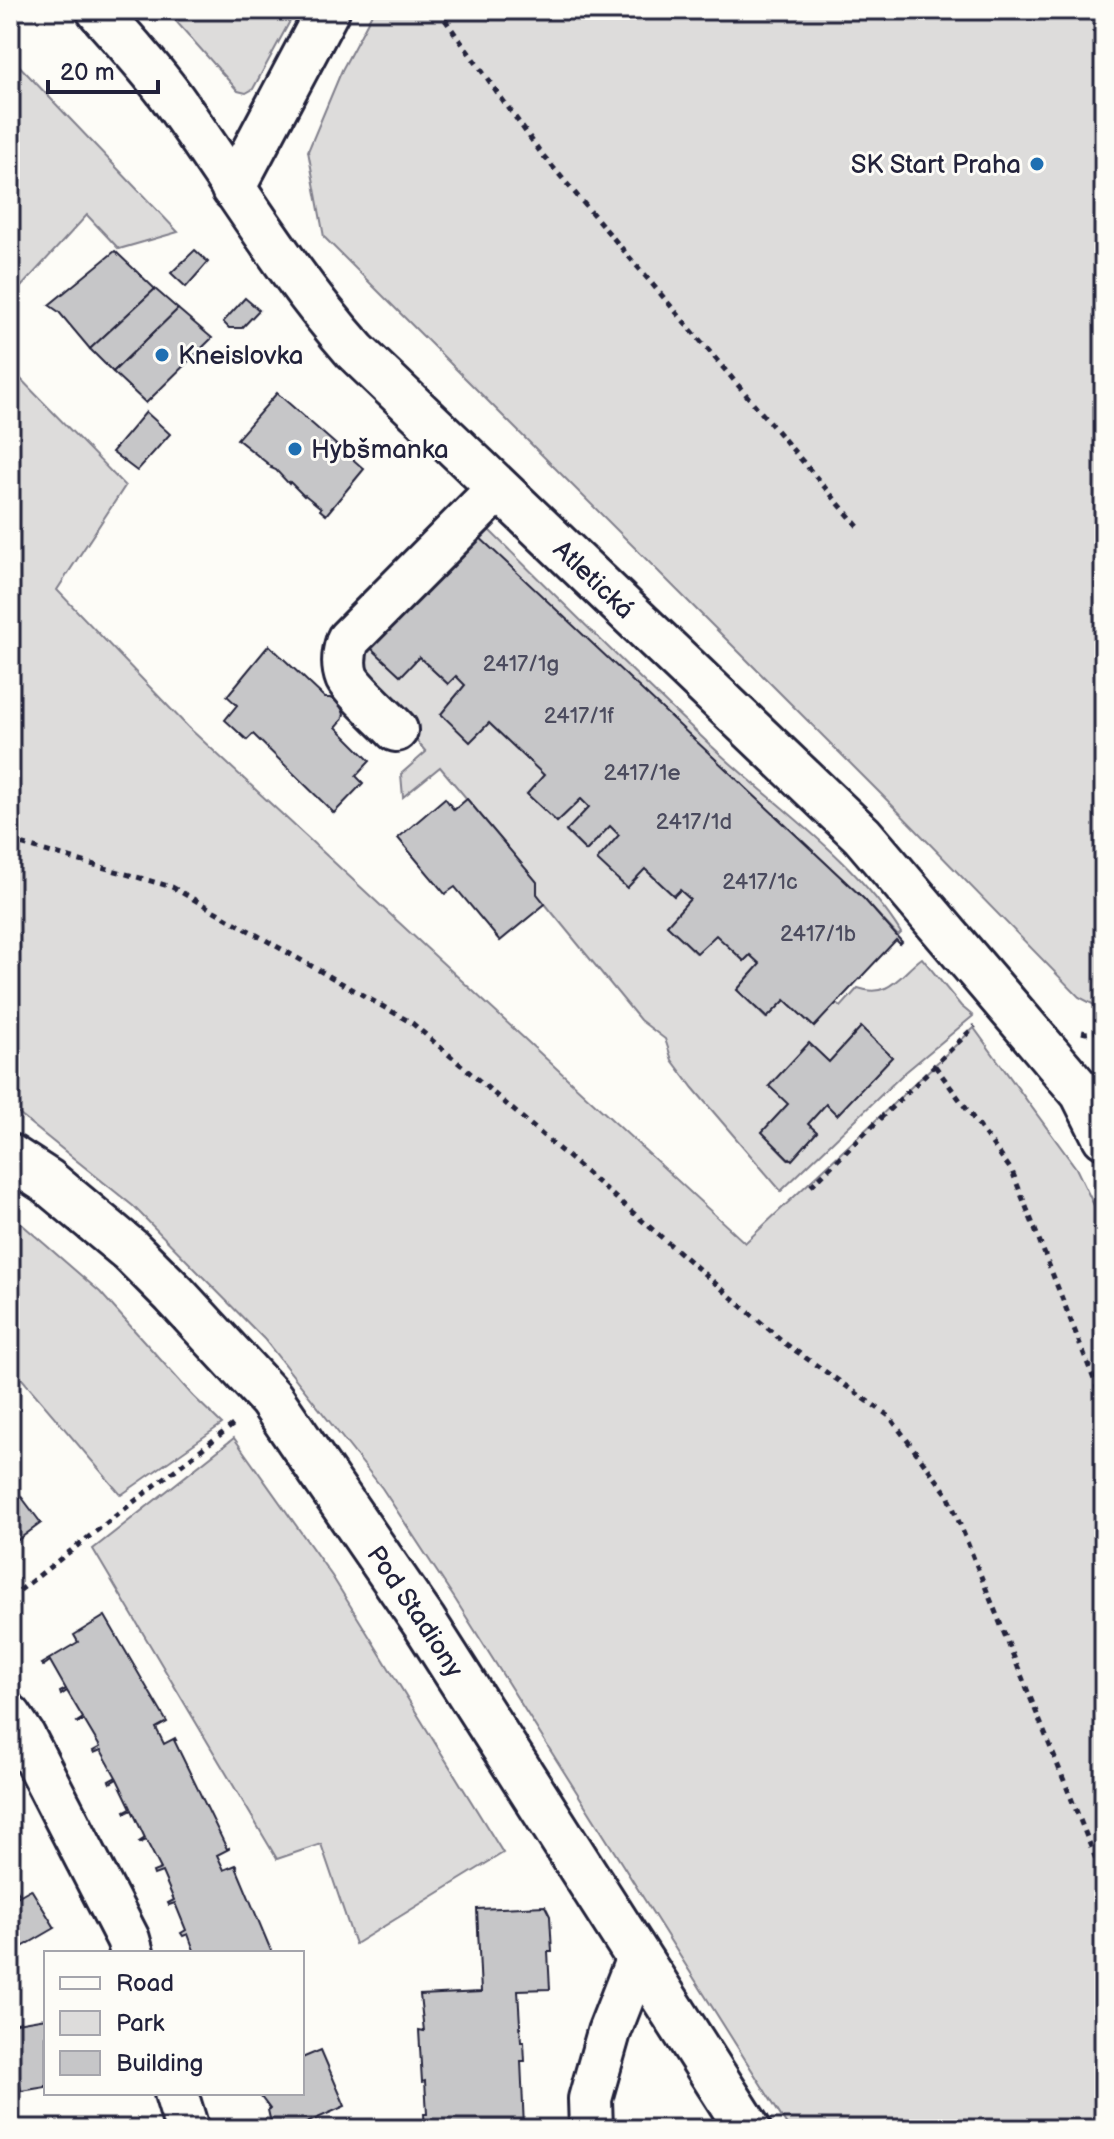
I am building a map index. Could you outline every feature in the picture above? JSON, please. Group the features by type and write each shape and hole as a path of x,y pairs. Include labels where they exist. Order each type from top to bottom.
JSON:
{"main road":[{"name":"Pod Stadiony","path":"10,1157 47,1181 130,1250 271,1399 424,1622 748,2129"}],"street":[{"name":"Atletická","path":"98,10 171,96 233,189 334,328 498,489 862,835 1093,1083 1104,1137"},
{"path":"233,189 328,10"},
{"path":"396,730 348,680 344,654 348,640 498,489"},
{"path":"15,1731 128,1939 131,1951"},
{"path":"591,2129 590,2099 609,2032 638,1958"},
{"path":"177,2095 187,2129"}],"path":[{"path":"438,10 541,153 861,530"},
{"path":"10,842 172,887 412,1023 786,1344 889,1416 948,1495 1104,1879"},
{"path":"811,1186 979,1022"},
{"path":"935,1066 1012,1171 1104,1405"},
{"path":"10,1598 234,1424"}],"green space":[{"path":"166,10 296,10 253,89 246,93 238,91"},
{"path":"374,10 1104,10 1104,1010 1079,997 882,795 324,237 308,151 342,70"},
{"path":"10,56 178,232 119,249 87,215 10,299"},
{"path":"10,368 125,486 57,590 188,727 745,1243 974,1028 1076,1168 1104,1226 1104,2129 789,2129 382,1488 264,1339 133,1206 10,1107"},
{"path":"486,527 689,725 840,859 883,907 901,933 898,936 864,899 477,536"},
{"path":"416,599 371,648 400,675 419,657 448,684 456,676 465,685 441,714 489,723 544,775 527,794 557,822 581,799 589,807 566,832 586,851 610,826 619,835 609,847 639,874 645,869 674,896 680,890 690,899 667,925 696,953 716,935 744,961 750,955 760,964 737,990 766,1018 785,1000 814,1027 836,1003 841,1007 858,988 869,991 887,988 922,958 961,1006 973,1016 902,1075 781,1191 693,1088 672,1060 665,1039 640,1020 537,894 536,881 440,767 403,797 401,774 426,752 354,658","holes":["861,1027 892,1057 837,1114 826,1104 808,1124 817,1132 792,1159 788,1159 762,1132 788,1104 810,1044 829,1062"]},
{"path":"10,1214 100,1292 222,1424 121,1495 10,1365"},
{"path":"234,1438 332,1576 503,1853 355,1944 321,1844 277,1859 93,1549"}],"building":[{"path":"195,250 208,262 186,287 171,273"},
{"path":"115,251 155,289 90,349 59,312 49,305"},
{"path":"155,289 178,309 113,372 90,349"},
{"path":"245,298 259,310 242,328 229,328 223,322"},
{"name":"Kneislovka","path":"178,309 212,338 146,403 113,372"},
{"name":"Hybšmanka","path":"277,393 364,469 326,515 237,439"},
{"path":"146,412 170,434 137,471 112,452"},
{"path":"476,534 864,899 902,942 900,944 896,940 814,1027 785,1000 767,1018 737,990 760,964 750,955 744,961 716,935 697,953 667,925 690,899 680,890 674,896 645,869 627,888 597,860 619,835 610,826 586,851 566,831 589,807 581,799 557,822 527,794 544,775 489,723 470,742 441,714 465,685 456,676 448,684 419,657 401,676 371,648"},
{"path":"269,645 325,698 339,702 344,714 336,727 370,761 356,776 363,783 334,813 253,734 247,740 225,720 237,705 227,696"},
{"path":"445,798 454,810 467,799 537,882 537,894 545,904 500,941 455,887 445,894 398,838"},
{"path":"861,1027 892,1057 837,1115 826,1104 808,1124 817,1132 792,1160 789,1159 762,1132 788,1104 769,1086 809,1043 829,1062"},
{"path":"10,1486 12,1489 14,1487 41,1523 11,1545"},
{"path":"105,1616 167,1722 156,1728 164,1744 176,1740 229,1848 217,1855 224,1870 237,1866 271,1951 194,1951 188,1934 183,1936 181,1933 186,1930 175,1903 168,1903 174,1900 162,1872 154,1875 153,1872 161,1869 146,1840 139,1842 145,1838 132,1810 125,1811 131,1808 117,1779 109,1781 116,1777 101,1750 94,1753 100,1747 84,1720 77,1722 83,1718 67,1691 61,1695 60,1692 66,1689 50,1661 43,1666 41,1664 78,1642 74,1635"},
{"path":"10,1877 20,1895 10,1901"},
{"path":"31,1889 55,1928 10,1954 10,1901"},
{"path":"545,1906 550,1916 550,1989 518,1990 525,2061 521,2061 524,2127 528,2126 528,2129 425,2129 425,2081 422,2082 419,2030 424,2031 420,1995 481,1992 477,1909"},
{"path":"44,2018 44,2087 21,2091 10,2024"},
{"path":"321,2050 345,2106 293,2129 276,2129 271,2123 270,2109 260,2095 304,2095 304,2057"}],"place":[{"name":"SK Start Praha","path":"1037,164"},
{"name":"Kneislovka","path":"162,355"},
{"name":"Hybšmanka","path":"295,449"}]}
